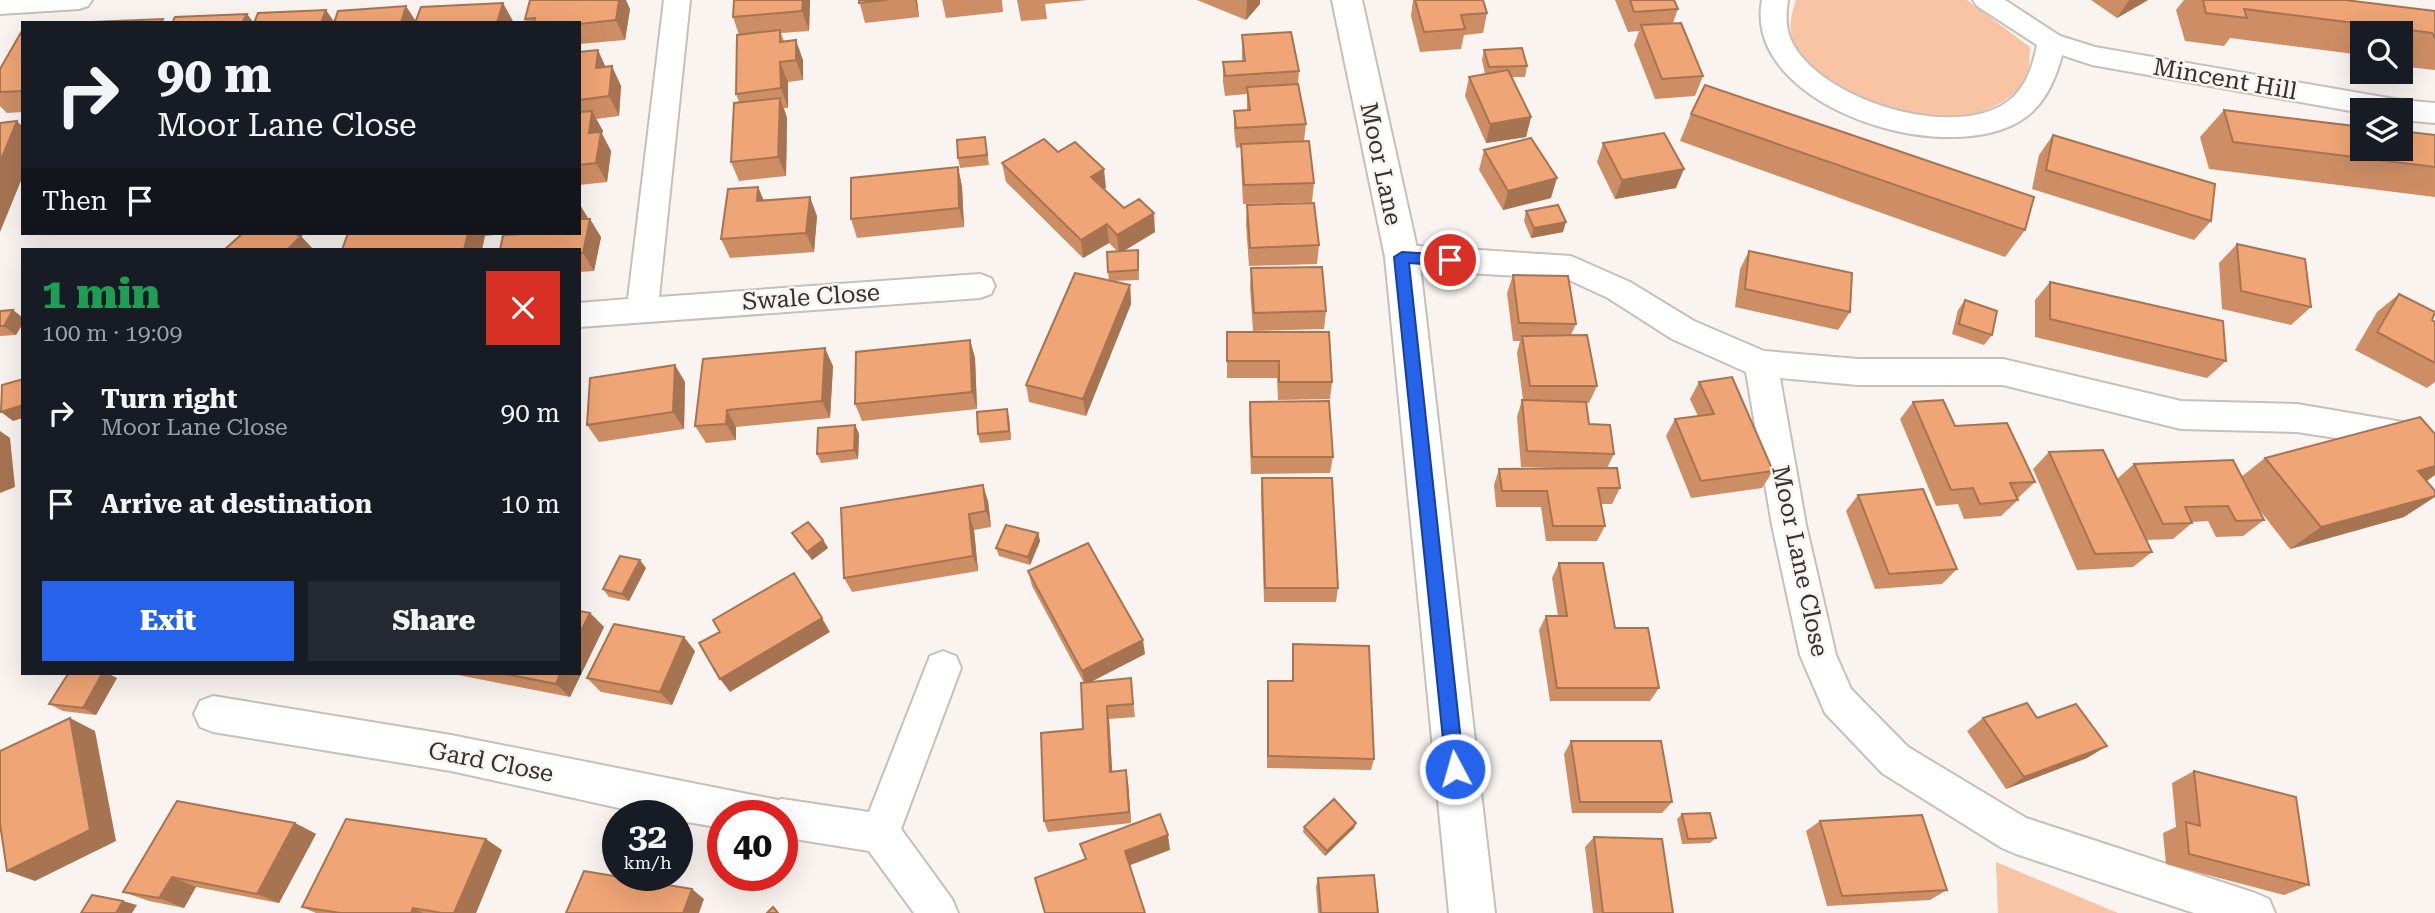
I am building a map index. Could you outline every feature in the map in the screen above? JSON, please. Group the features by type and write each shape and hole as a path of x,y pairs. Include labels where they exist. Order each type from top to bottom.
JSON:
{"street":[{"path":"3,8 79,0"},
{"path":"642,309 677,0"},
{"name":"Moor Lane","path":"1347,0 1402,257 1472,913"},
{"path":"1775,0 1772,15 1778,43 1816,86 1863,112 1915,124 1975,125 2015,111 2040,80 2050,42"},
{"name":"Mincent Hill","path":"1986,0 2050,42 2092,56 2350,101"},
{"name":"Mincent Hill","path":"2413,111 2435,113"},
{"path":"1402,257 1571,268 1619,290 1683,330 1761,364 1858,372 2003,372 2181,415 2297,418 2414,436"},
{"name":"Swale Close","path":"581,315 979,286"},
{"name":"Moor Lane Close","path":"1761,364 1789,525 1815,642 1838,701 1895,760 2017,834 2255,913"},
{"path":"880,833 943,668"},
{"name":"Gard Close","path":"213,714 451,752 707,806"},
{"path":"798,820 880,833 938,913"}],"shaded area":[{"path":"1796,0 1967,0 2030,47 2028,80 2002,102 1970,115 1924,116 1873,104 1826,80 1808,64 1795,47 1790,30"},
{"path":"1996,862 2118,913 1998,913"}],"building":[{"path":"530,0 619,0 616,20 581,24 581,21 525,19"},
{"path":"734,0 803,0 802,11 733,17"},
{"path":"859,0 887,0 859,3"},
{"path":"1415,0 1483,0 1487,13 1461,15 1465,29 1424,32"},
{"path":"1630,0 1674,0 1678,9 1634,12"},
{"path":"2203,0 2345,0 2435,11 2435,38 2432,33 2413,31 2413,21 2350,23 2244,9 2247,18 2206,13"},
{"path":"503,3 498,21 416,21 421,7"},
{"path":"406,6 402,21 335,21 338,11"},
{"path":"326,10 322,21 255,21 258,13"},
{"path":"247,14 243,21 173,21 175,17"},
{"path":"163,19 162,21 116,21"},
{"path":"1681,23 1703,76 1662,79 1641,25"},
{"path":"780,30 780,42 796,40 796,60 780,62 781,88 736,94 737,35"},
{"path":"21,32 21,91 0,92 0,69"},
{"path":"1291,32 1299,71 1225,76 1223,62 1245,61 1242,35"},
{"path":"1522,48 1527,66 1489,67 1484,50"},
{"path":"598,50 596,68 612,66 609,96 581,100 581,52"},
{"path":"1508,70 1531,117 1490,124 1469,77"},
{"path":"1298,84 1306,124 1236,128 1234,111 1250,110 1247,87"},
{"path":"1705,85 2034,197 2025,230 1691,114"},
{"path":"780,98 778,157 731,162 734,103"},
{"path":"2224,110 2350,126 2350,156 2233,142"},
{"path":"592,111 589,133 601,132 596,163 581,165 581,112"},
{"path":"17,121 0,162 0,123"},
{"path":"2413,132 2435,135 2435,167 2387,161 2413,161"},
{"path":"1664,133 1684,169 1622,180 1603,143"},
{"path":"2053,135 2215,184 2211,221 2046,170"},
{"path":"985,137 987,155 958,158 957,140"},
{"path":"1531,138 1557,178 1508,191 1484,150"},
{"path":"1044,139 1058,152 1075,142 1104,169 1091,177 1124,208 1139,199 1154,213 1117,235 1107,224 1081,240 1002,163"},
{"path":"1309,141 1314,183 1244,185 1241,144"},
{"path":"958,167 959,208 851,219 851,178"},
{"path":"758,187 757,201 810,197 806,233 721,239 728,189"},
{"path":"1314,203 1319,245 1250,248 1247,205"},
{"path":"1558,205 1566,222 1534,228 1526,211"},
{"path":"581,219 590,219 583,253 581,248 500,248 503,235 581,235"},
{"path":"241,235 301,236 289,248 226,248"},
{"path":"347,235 468,235 464,248 343,248"},
{"path":"2237,244 2305,259 2311,307 2241,291"},
{"path":"1138,250 1138,270 1108,272 1107,252"},
{"path":"1749,251 1852,273 1850,312 1745,289"},
{"path":"1322,267 1326,311 1254,313 1251,268"},
{"path":"1075,273 1130,285 1083,399 1026,385"},
{"path":"1513,275 1568,276 1576,324 1519,323"},
{"path":"2050,282 2223,321 2226,361 2050,319"},
{"path":"2399,294 2435,312 2432,320 2435,322 2435,363 2377,332"},
{"path":"1965,300 1997,311 1992,335 1959,324"},
{"path":"13,310 4,326 0,326 0,311"},
{"path":"1227,332 1329,332 1332,382 1279,382 1279,361 1227,361"},
{"path":"1587,335 1597,386 1530,386 1522,336"},
{"path":"970,340 972,392 855,404 856,352"},
{"path":"825,348 822,401 727,410 726,424 695,426 703,359"},
{"path":"675,365 673,412 587,425 590,378"},
{"path":"1732,377 1773,471 1701,481 1675,419 1714,414 1699,382"},
{"path":"21,380 21,406 1,412 2,385"},
{"path":"1522,400 1586,402 1589,424 1610,425 1614,454 1527,451"},
{"path":"1943,400 1955,426 2007,423 2035,482 2010,483 2018,500 1980,504 1973,488 1951,490 1913,402"},
{"path":"1329,401 1333,457 1252,457 1250,402"},
{"path":"1007,409 1009,431 978,434 977,412"},
{"path":"2420,417 2435,434 2435,466 2418,471 2435,491 2435,496 2321,527 2265,458"},
{"path":"855,425 854,450 817,454 818,428"},
{"path":"2103,450 2152,552 2095,554 2049,452"},
{"path":"2233,460 2264,520 2236,521 2228,506 2185,507 2192,523 2163,524 2134,464"},
{"path":"1617,468 1620,488 1598,488 1605,526 1553,526 1547,491 1502,491 1499,469"},
{"path":"1262,478 1332,478 1338,588 1265,588"},
{"path":"983,485 986,511 969,514 973,556 844,578 841,508"},
{"path":"1923,489 1957,569 1889,574 1858,495"},
{"path":"808,522 823,540 807,552 792,533"},
{"path":"1006,525 1038,533 1028,557 996,548"},
{"path":"1088,543 1143,640 1082,671 1028,571"},
{"path":"620,556 640,560 622,594 603,589"},
{"path":"1559,563 1603,563 1615,628 1648,628 1659,688 1557,688 1546,616 1567,616"},
{"path":"794,573 822,618 720,679 699,643 720,632 713,620"},
{"path":"581,611 590,613 581,631"},
{"path":"614,624 684,637 660,692 587,678"},
{"path":"1293,644 1369,646 1374,759 1268,756 1268,681 1293,681"},
{"path":"67,675 101,675 83,708 49,704"},
{"path":"510,675 560,675 556,684"},
{"path":"1131,678 1133,704 1107,706 1110,772 1126,770 1129,812 1044,821 1041,733 1083,729 1081,683"},
{"path":"2027,703 2037,718 2076,704 2107,746 2024,777 1983,718"},
{"path":"70,718 90,830 7,871 0,824 0,751"},
{"path":"1571,741 1661,741 1672,802 1580,802"},
{"path":"2194,771 2296,797 2309,885 2189,854 2186,822 2200,826"},
{"path":"1334,799 1356,823 1327,851 1304,827"},
{"path":"177,801 295,823 257,894 172,877 159,898 123,892"},
{"path":"1710,813 1716,838 1688,839 1682,814"},
{"path":"1160,814 1168,835 1125,851 1145,913 1045,913 1035,878 1086,859 1080,844"},
{"path":"1922,815 1947,890 1842,896 1820,821"},
{"path":"346,819 486,839 454,913 413,908 411,913 340,913 302,907"},
{"path":"1594,837 1662,839 1673,913 1603,913"},
{"path":"584,871 602,874 602,891 691,891 683,913 566,913"},
{"path":"1374,875 1378,913 1321,913 1318,878"},
{"path":"92,895 123,901 116,913 81,913"},
{"path":"773,907 778,913 767,913"}],"route":[{"path":"1450,260 1402,257 1455,769"}]}
